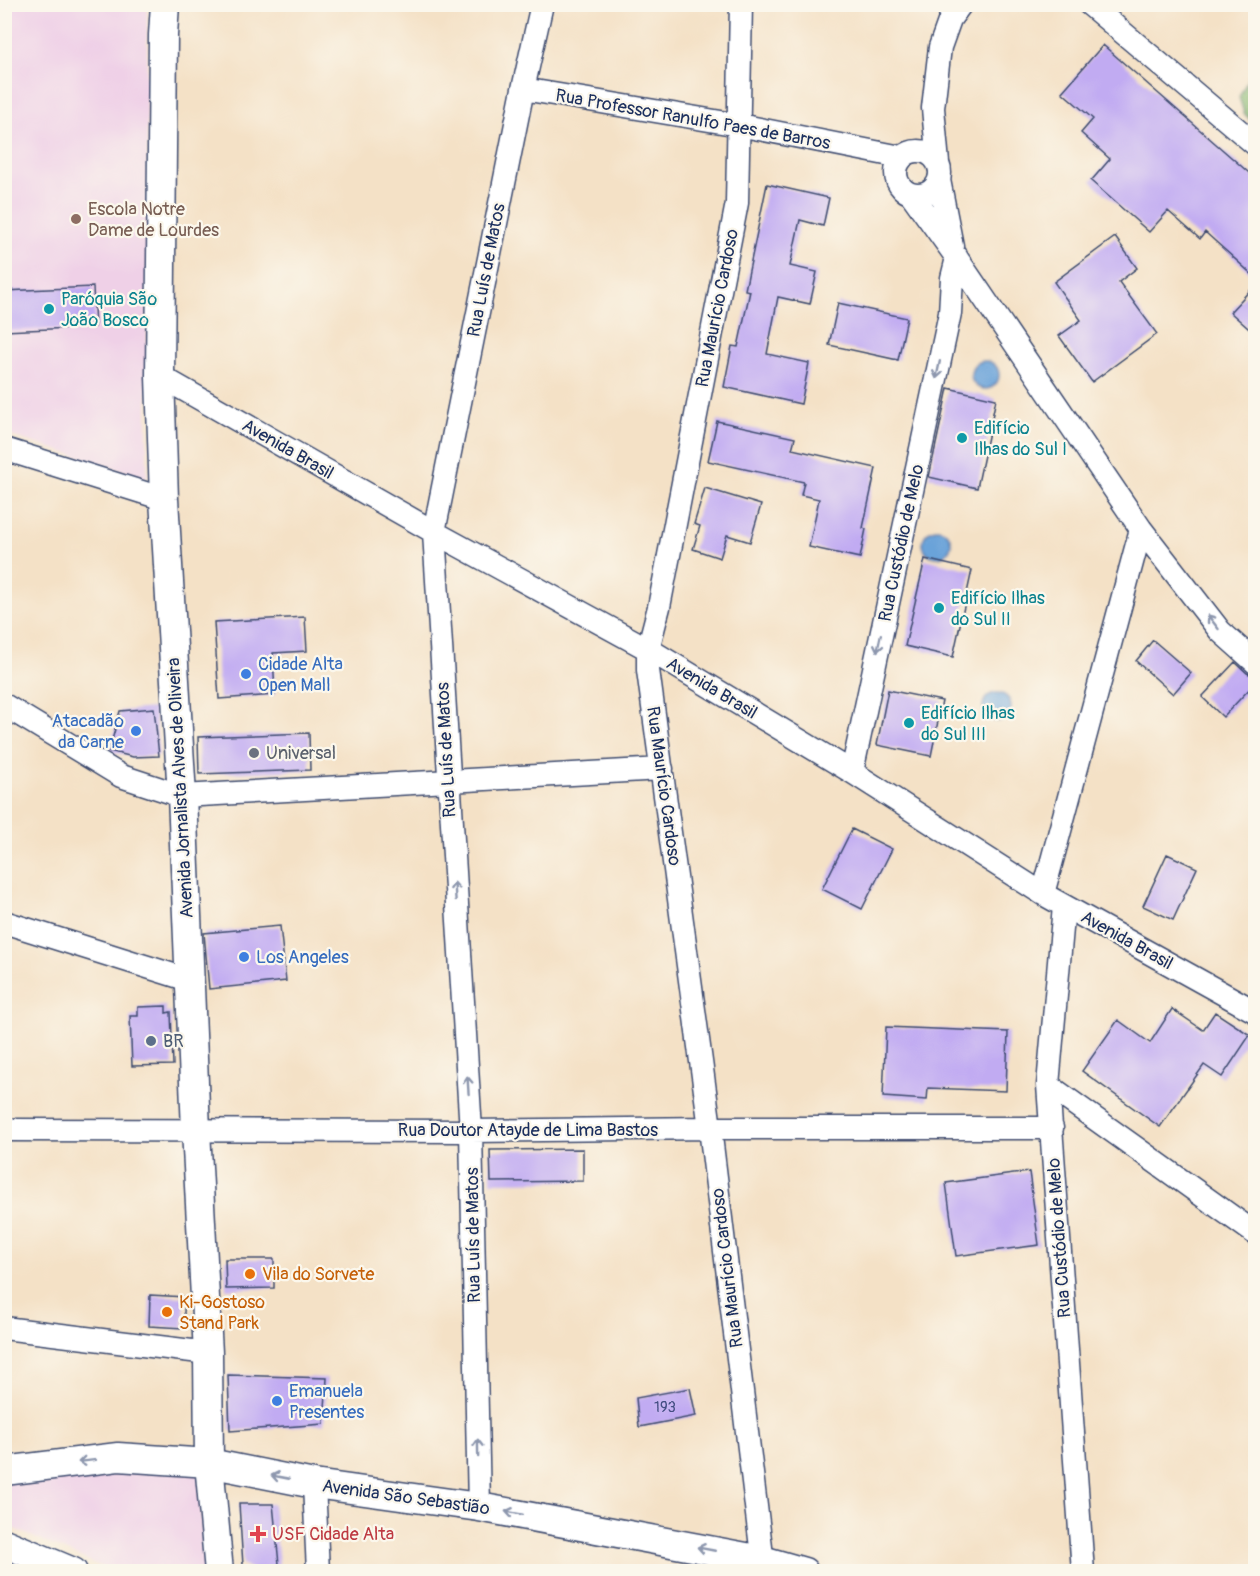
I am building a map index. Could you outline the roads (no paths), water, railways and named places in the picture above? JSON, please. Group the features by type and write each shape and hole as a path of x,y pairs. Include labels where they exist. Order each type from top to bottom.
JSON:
{"street":[{"name":"Avenida Jornalista Alves de Oliveira","path":"165,4 160,376 164,500 182,796 208,1353 209,1463 219,1572"},
{"name":"Rua Luís de Matos","path":"479,1507 471,1131 434,532 522,89 542,4"},
{"name":"Rua Maurício Cardoso","path":"741,4 737,203 659,607 648,649 648,670 710,1128 763,1566"},
{"path":"961,4 950,19 940,47 933,108 925,133 897,165 896,174 904,188 955,254 1141,529 1220,631 1256,663"},
{"path":"1089,4 1256,145"},
{"name":"Rua Professor Ranulfo Paes de Barros","path":"522,89 739,125 864,150 909,154"},
{"path":"933,108 939,172 955,254"},
{"path":"864,150 904,188 919,195 928,193 935,188 939,172 933,156 926,151 909,154"},
{"name":"Rua Custódio de Melo","path":"852,772 950,313 955,254"},
{"path":"950,313 966,295 978,288"},
{"name":"Avenida Brasil","path":"160,376 434,532 648,649 852,772 1043,894 1256,1012"},
{"path":"4,449 164,500"},
{"path":"1043,894 1141,529"},
{"path":"4,705 121,776 182,796 662,770"},
{"name":"Rua Custódio de Melo","path":"1064,906 1048,1085 1083,1572"},
{"path":"4,922 189,980"},
{"path":"1048,1085 1256,1234"},
{"name":"Rua Doutor Atayde de Lima Bastos","path":"4,1130 471,1131 1052,1128"},
{"path":"4,1328 208,1353"},
{"name":"Avenida São Sebastião","path":"4,1471 118,1457 209,1463 314,1484 479,1507 763,1566 804,1572"},
{"path":"314,1484 318,1572"},
{"path":"4,1544 73,1572"}],"water":[{"path":"985,361 995,365 999,375 995,385 985,389 975,385 971,375 975,365"},
{"path":"937,529 947,533 951,543 947,553 937,557 927,553 923,543 927,533"},
{"path":"997,693 1007,697 1011,707 1007,717 997,721 987,717 983,707 987,697"}],"place":[{"name":"Escola Notre Dame de Lourdes","path":"76,219"},
{"name":"Paróquia São João Bosco","path":"49,309"},
{"name":"Edifício Ilhas do Sul I","path":"962,438"},
{"name":"Edifício Ilhas do Sul II","path":"939,608"},
{"name":"Cidade Alta Open Mall","path":"246,674"},
{"name":"Edifício Ilhas do Sul III","path":"909,723"},
{"name":"Atacadão da Carne","path":"136,731"},
{"name":"Universal","path":"254,753"},
{"name":"Los Angeles","path":"244,957"},
{"name":"BR","path":"151,1041"},
{"name":"Vila do Sorvete","path":"250,1274"},
{"name":"Ki-Gostoso Stand Park","path":"167,1312"},
{"name":"Emanuela Presentes","path":"277,1401"},
{"name":"USF Cidade Alta","path":"258,1534"}]}
